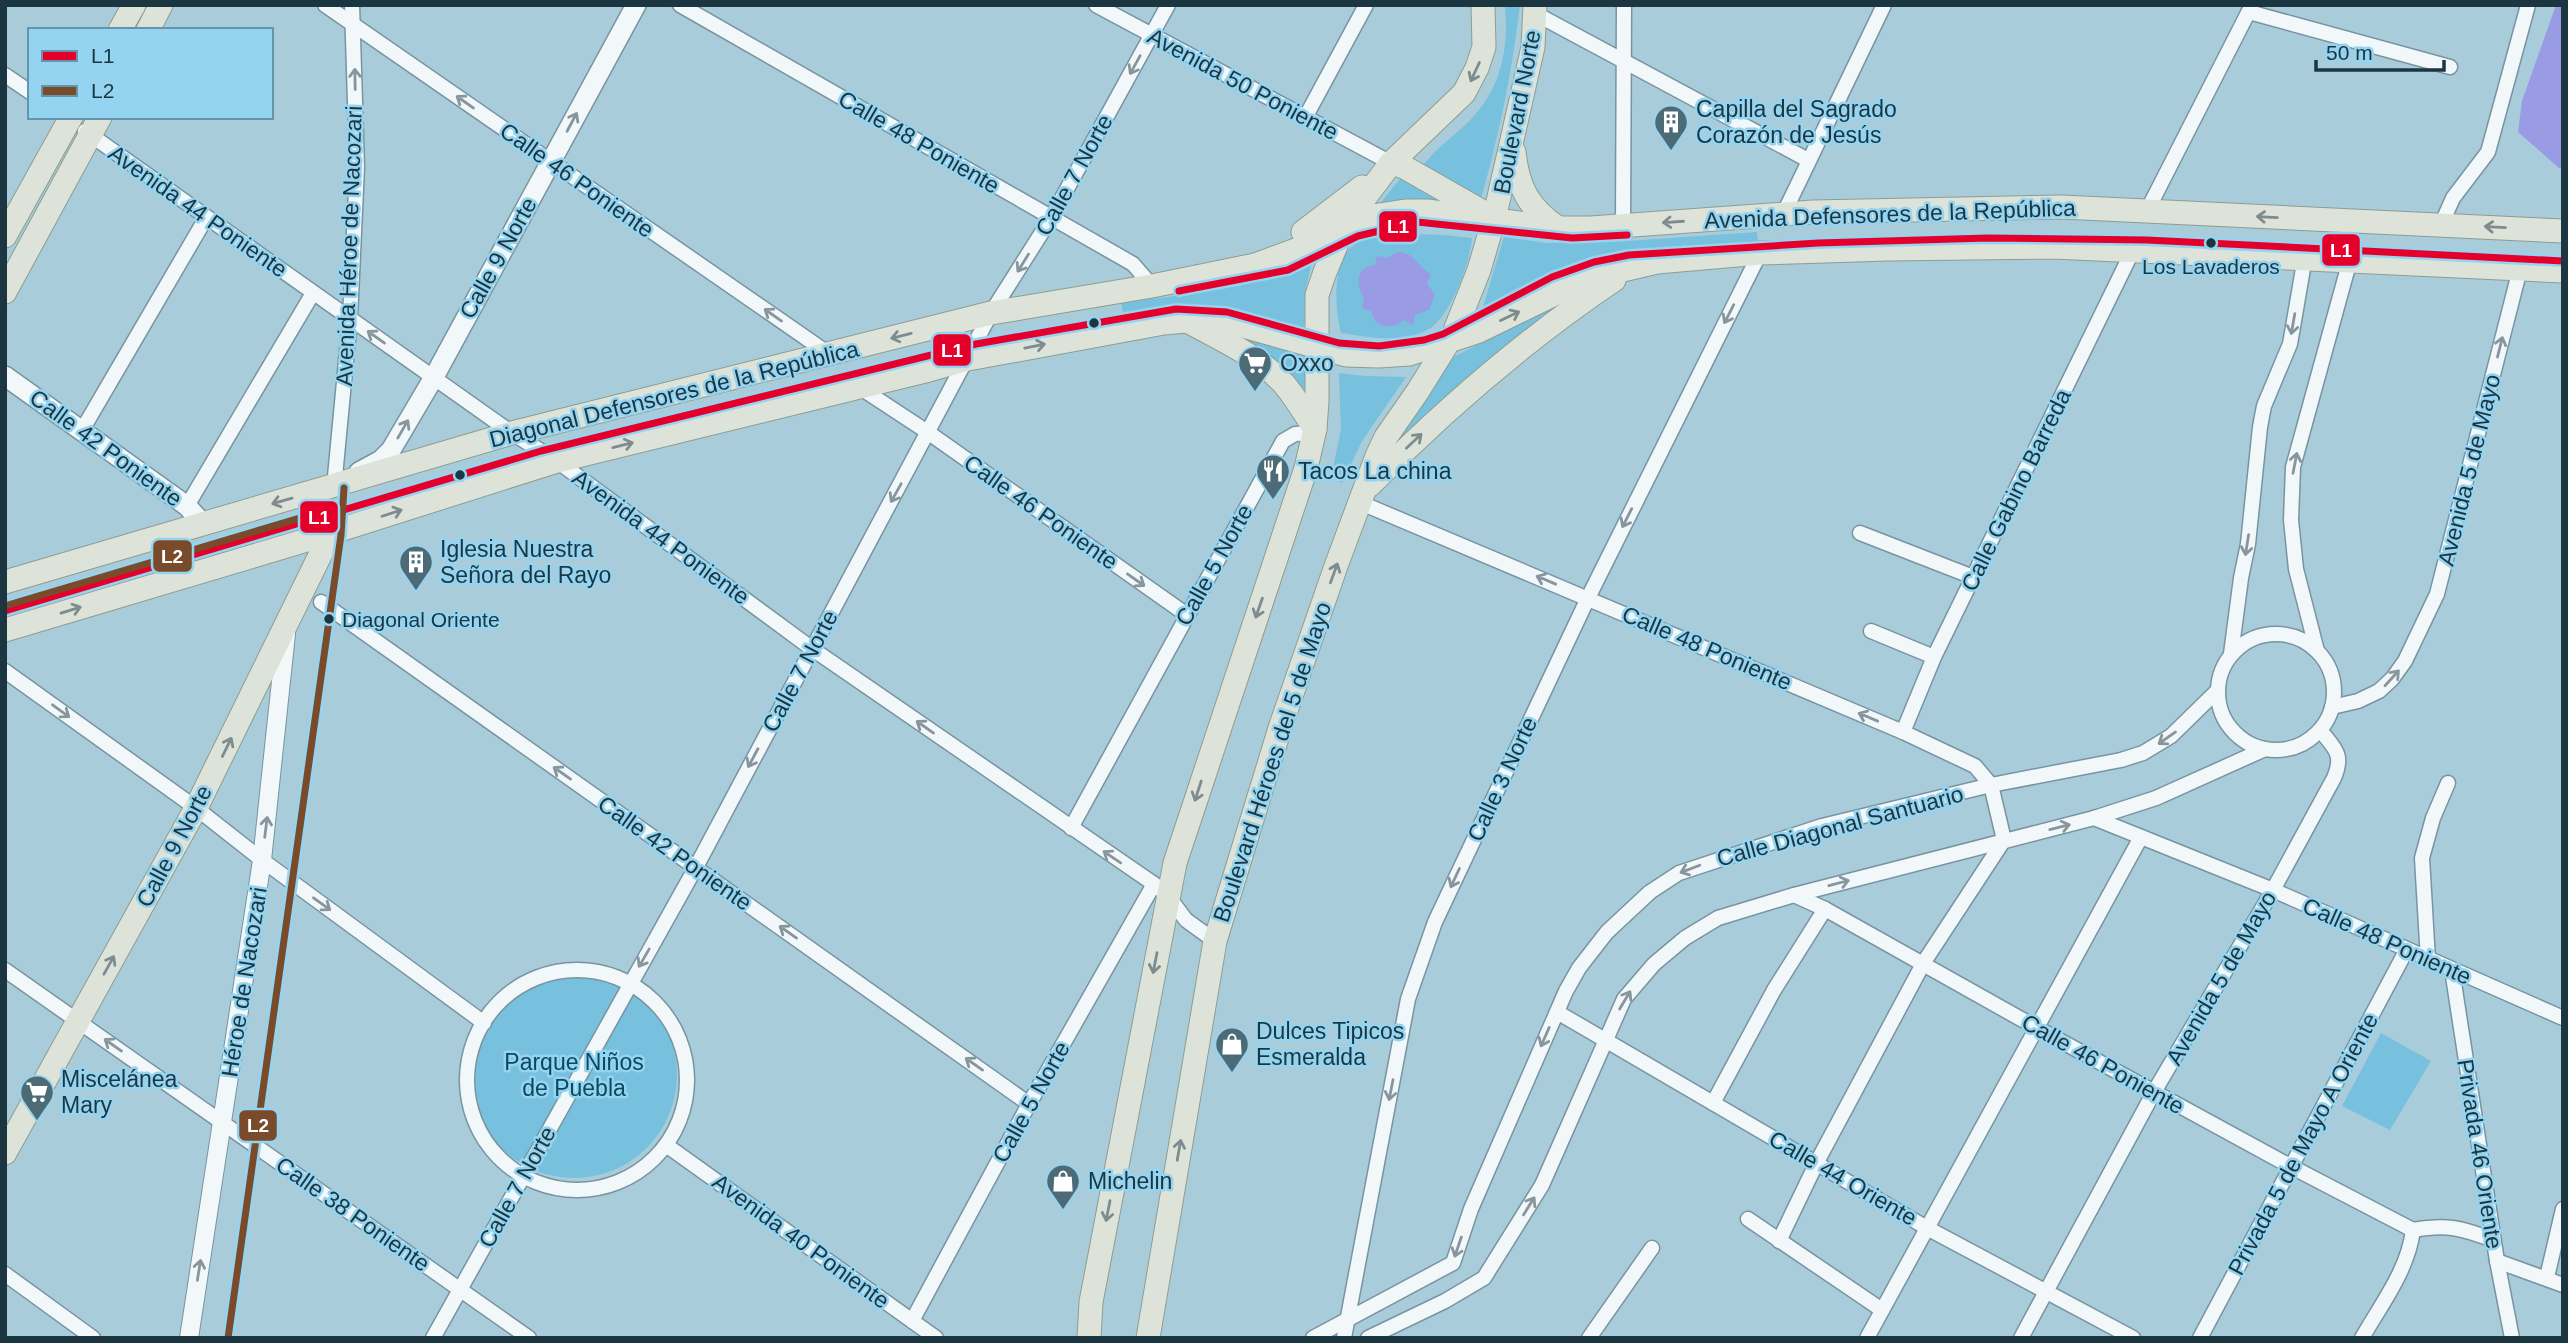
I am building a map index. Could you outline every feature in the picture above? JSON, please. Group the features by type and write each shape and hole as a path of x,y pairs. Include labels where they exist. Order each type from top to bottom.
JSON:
{"main road":[{"path":"121,28 134,5"},
{"path":"149,28 161,5"},
{"name":"Calle 9 Norte","path":"334,487 381,460 391,450 434,377 636,5"},
{"name":"Boulevard Norte","path":"1345,224 1391,163 1464,93 1484,47 1483,5"},
{"name":"Boulevard Norte","path":"1494,219 1533,47 1535,10"},
{"path":"5,236 68,119"},
{"path":"5,292 95,126"},
{"path":"1513,136 1516,171 1522,189 1540,215 1558,228"},
{"path":"1255,265 1326,217 1391,163 1404,167 1494,219"},
{"name":"Avenida Defensores de la República","path":"1345,224 1372,216 1405,211 1449,212 1558,228 1827,211 2062,207 2563,231"},
{"name":"Boulevard Héroes del 5 de Mayo","path":"1148,1338 1215,941 1280,728 1336,566 1386,437 1419,391 1448,343 1467,303 1494,219"},
{"path":"1089,1338 1091,1302 1161,890 1175,863 1306,468 1314,431 1317,295 1345,224"},
{"name":"Diagonal Defensores de la República","path":"5,582 512,433 991,313 1152,286 1255,265 1301,248 1345,224"},
{"name":"Avenida Defensores de la República","path":"1317,348 1346,355 1409,354 1479,331 1567,288 1633,267 1684,259 1759,253 2054,247 2563,271"},
{"path":"1364,496 1413,442 1488,374 1554,322 1633,267"},
{"name":"Diagonal Defensores de la República","path":"5,630 331,533 556,461 968,359 1164,323 1208,319 1236,324 1317,348"},
{"path":"1186,321 1232,345 1267,368 1285,386 1314,431"},
{"name":"Calle 42 Poniente","path":"5,376 187,506 203,524"},
{"name":"Calle 9 Norte","path":"5,1153 196,808 331,533"},
{"path":"1154,1293 1166,1338"}],"street":[{"name":"Calle 46 Poniente","path":"325,5 829,354"},
{"name":"Avenida Héroe de Nacozari","path":"334,487 350,319 357,167 352,5"},
{"name":"Calle 48 Poniente","path":"680,5 1133,264 1152,286"},
{"name":"Avenida 50 Poniente","path":"1096,5 1391,163"},
{"name":"Calle 7 Norte","path":"433,1338 696,867 991,313 1051,218 1168,5"},
{"path":"1306,116 1366,5"},
{"path":"1623,225 1624,5"},
{"path":"1783,215 1884,5"},
{"path":"2441,225 2453,198 2488,152 2528,5"},
{"path":"2147,211 2251,9 2450,67"},
{"path":"1535,10 1808,160"},
{"path":"5,75 28,91"},
{"name":"Avenida 44 Poniente","path":"72,119 95,126 206,218 556,461 811,648 1161,890 1186,920 1215,941"},
{"path":"81,432 206,218"},
{"name":"Calle Gabino Barreda","path":"1903,732 1934,657 2133,250"},
{"name":"Calle 3 Norte","path":"1344,1338 1408,999 1435,922 1587,598 1759,253"},
{"path":"2231,654 2248,544 2260,427 2264,407 2290,344 2305,257"},
{"path":"2317,651 2296,569 2291,520 2293,467 2350,260"},
{"name":"Avenida 5 de Mayo","path":"2332,707 2358,701 2379,691 2392,680 2405,661 2437,594 2520,269"},
{"path":"187,506 313,293"},
{"name":"Calle 46 Poniente","path":"859,387 929,433 1187,615"},
{"name":"Calle 5 Norte","path":"1071,828 1283,441 1295,434 1314,431"},
{"name":"Calle 48 Poniente","path":"1364,496 1587,598 1903,732 1975,766 1991,785"},
{"path":"1860,533 1973,577"},
{"name":"Calle 42 Poniente","path":"321,602 1029,1104"},
{"name":"Héroe de Nacozari","path":"189,1338 262,860 287,625"},
{"path":"1871,631 1934,657"},
{"path":"2283,634 2301,639 2317,651 2332,676 2334,692 2332,707 2320,730 2300,745 2283,750 2265,749 2250,744 2231,729 2219,708 2217,691 2224,665 2231,654 2246,642 2264,635 2283,634"},
{"path":"5,671 196,808 262,860 484,1023"},
{"name":"Calle Diagonal Santuario","path":"1313,1338 1453,1263 1471,1209 1556,1012 1579,968 1607,932 1650,892 1679,873 1715,859 1822,826 1991,785 2121,760 2143,753 2171,736 2217,691"},
{"name":"Avenida 5 de Mayo","path":"2021,1338 2154,1092 2273,890 2340,765 2338,754 2320,730"},
{"path":"1368,1338 1445,1301 1484,1278 1542,1185 1617,1013 1632,989 1675,945 1718,918 1794,895 2094,818 2155,798 2265,749"},
{"path":"2428,960 2422,858 2433,818 2448,783"},
{"path":"1779,1241 1817,1162 1924,962 2004,840 1991,785"},
{"name":"Calle 48 Poniente","path":"2094,818 2273,890 2406,951 2563,1018"},
{"path":"1867,1338 2141,837"},
{"name":"Calle 5 Norte","path":"912,1321 1029,1104 1161,890"},
{"name":"Calle 46 Poniente","path":"1794,895 1924,962 2154,1092 2413,1230"},
{"path":"1713,1103 1774,990 1825,909"},
{"name":"Privada 5 de Mayo A Oriente","path":"2200,1338 2406,951"},
{"name":"Calle 38 Poniente","path":"5,970 529,1338"},
{"name":"Privada 46 Oriente","path":"2452,970 2493,1240 2512,1338"},
{"path":"586,971 608,975 629,984 649,998 678,1036 685,1059 687,1083 684,1107 676,1129 666,1145 640,1170 614,1184 585,1190 555,1188 523,1177 490,1148 477,1128 469,1105 466,1082 476,1035 504,998 522,985 542,976 586,971"},
{"name":"Calle 44 Oriente","path":"1556,1012 1927,1228 2133,1338"},
{"name":"Avenida 40 Poniente","path":"666,1145 936,1338"},
{"path":"2547,1277 2563,1209"},
{"path":"1748,1219 1882,1310"},
{"path":"2362,1338 2400,1273 2410,1251 2413,1230 2440,1226 2463,1228 2493,1240"},
{"path":"1589,1338 1652,1248"},
{"path":"2497,1261 2563,1285"},
{"path":"5,1274 83,1335"}],"green space":[{"path":"1505,5 1520,5 1504,106 1479,206 1420,170 1432,155 1473,117 1491,92 1504,50"},
{"path":"1403,175 1452,206 1374,211"},
{"path":"1757,232 1758,242 1624,253 1563,270 1482,310 1504,237 1547,243 1627,241"},
{"path":"1412,234 1472,238 1464,273 1439,320 1423,332 1399,338 1341,333 1336,299 1338,274 1347,252 1367,239"},
{"path":"1312,261 1305,292 1304,330 1254,315 1199,306 1123,312 1121,302 1192,294 1247,284 1295,270"},
{"path":"1569,299 1393,452 1394,438 1455,356"},
{"path":"1223,334 1311,357 1311,393"},
{"path":"1339,373 1406,377 1362,441 1342,483 1331,478 1341,429"},
{"name":"Parque Niños de Puebla","path":"574,972 614,980 647,1002 669,1035 677,1075 669,1115 647,1148 614,1170 574,1178 534,1170 501,1148 479,1115 471,1075 479,1035 501,1002 534,980"},
{"path":"2381,1033 2431,1061 2390,1130 2342,1106"}],"shaded area":[{"path":"2556,5 2563,5 2563,168 2559,168 2518,132 2522,101"},
{"path":"1398,252 1409,255 1431,274 1427,283 1435,295 1429,310 1415,315 1413,325 1403,320 1393,326 1386,326 1378,324 1371,311 1362,308 1364,298 1359,288 1359,277 1364,269 1375,265 1377,256 1387,258"}],"transit line":[{"name":"L1","path":"1179,291 1288,270 1358,236 1417,222 1572,238 1627,235"},
{"name":"L1","path":"5,611 541,451 976,344 1176,309 1227,312 1339,343 1379,346 1424,340 1443,334 1552,277 1594,262 1629,255 1818,243 1988,238 2147,240 2563,261"},
{"name":"L2","path":"228,1338 341,535 344,488"},
{"name":"L2","path":"8,605 337,507"}],"place":[{"name":"Capilla del Sagrado Corazón de Jesús","path":"1671,152"},
{"name":"Los Lavaderos","path":"2211,243"},
{"name":"Oxxo","path":"1255,393"},
{"name":"Tacos La china","path":"1273,501"},
{"name":"Iglesia Nuestra Señora del Rayo","path":"416,592"},
{"name":"Diagonal Oriente","path":"329,619"},
{"name":"Dulces Tipicos Esmeralda","path":"1232,1074"},
{"name":"Miscelánea Mary","path":"37,1122"},
{"name":"Michelin","path":"1063,1211"}]}
